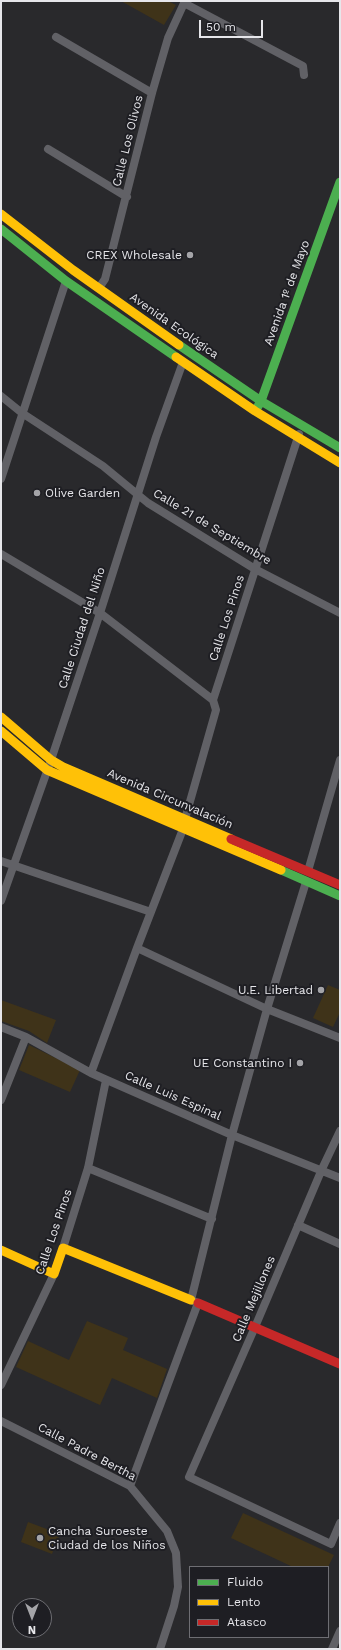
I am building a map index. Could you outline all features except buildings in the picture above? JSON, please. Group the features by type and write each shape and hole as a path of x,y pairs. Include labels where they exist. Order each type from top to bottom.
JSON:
{"main road":[{"name":"Avenida 1º de Mayo","path":"255,411 261,401 340,182"},
{"name":"Avenida Ecológica","path":"1,214 99,288 261,401 340,448"},
{"name":"Avenida Ecológica","path":"1,229 66,281 183,362 255,411 340,463"},
{"name":"Avenida Circunvalación","path":"1,718 51,760 63,767 340,884"},
{"name":"Avenida Circunvalación","path":"1,731 47,770 340,896"},
{"name":"Calle Los Pinos","path":"54,1274 63,1248"},
{"path":"63,1248 195,1301 340,1364"},
{"path":"1,1250 54,1274"}],"street":[{"path":"185,2 303,66 304,75"},
{"name":"Calle Los Olivos","path":"99,288 105,279 152,93 168,38 185,2"},
{"path":"56,38 152,93"},
{"path":"48,149 127,196"},
{"path":"1,479 66,281"},
{"name":"Calle Ciudad del Niño","path":"1,901 51,760 183,362"},
{"name":"Calle 21 de Septiembre","path":"1,396 22,413 103,466 148,503 255,569 340,613"},
{"name":"Calle Los Pinos","path":"185,819 216,710 213,700 297,438 303,426"},
{"path":"1,554 100,613 213,700"},
{"path":"308,871 340,760"},
{"path":"91,1073 183,829"},
{"path":"1,861 151,912"},
{"path":"130,1486 195,1301 212,1219 232,1135 267,1009 306,882"},
{"path":"137,948 267,1009 340,1038"},
{"name":"Calle Luis Espinal","path":"1,1027 26,1037 106,1080 232,1135 322,1169 340,1178"},
{"path":"1,1100 26,1037"},
{"name":"Calle Los Pinos","path":"63,1248 88,1168 106,1080"},
{"name":"Calle Mejillones","path":"340,1131 322,1169 256,1327 189,1477 331,1544 340,1523"},
{"path":"88,1168 212,1219"},
{"path":"298,1225 340,1244"},
{"name":"Calle Los Pinos","path":"1,1385 54,1274"},
{"name":"Calle Padre Bertha","path":"1,1421 130,1486 166,1531 176,1553 178,1587 174,1606 160,1649"},
{"path":"332,1649 340,1631"}],"shaded area":[{"path":"121,1 168,1 176,5 164,25"},
{"path":"328,985 340,990 340,1012 333,1027 313,1018"},
{"path":"1,1000 56,1020 47,1043 29,1031 1,1021"},
{"path":"29,1045 80,1070 70,1092 19,1070"},
{"path":"87,1321 128,1338 123,1350 167,1369 157,1398 112,1378 100,1405 16,1367 28,1341 69,1360"},
{"path":"243,1513 334,1555 328,1566 291,1566 231,1538"},
{"name":"Cancha Suroeste Ciudad de los Niños","path":"28,1522 60,1534 52,1554 21,1542"}],"traffic: fast":[{"path":"257,408 261,401 340,182"},
{"path":"1,229 66,281 176,357"},
{"path":"179,345 261,401 340,448"},
{"path":"281,870 340,896"}],"traffic: slow":[{"path":"1,214 73,270 179,345"},
{"path":"176,357 255,411 340,463"},
{"path":"1,717 51,760 63,767 231,839"},
{"path":"1,731 47,770 281,870"},
{"path":"1,1250 54,1274 63,1248 191,1300"}],"traffic: jam":[{"path":"231,839 340,885"},
{"path":"198,1303 340,1364"}],"place":[{"name":"CREX Wholesale","path":"190,255"},
{"name":"Olive Garden","path":"37,493"},
{"name":"U.E. Libertad","path":"321,990"},
{"name":"UE Constantino I","path":"300,1063"},
{"name":"Cancha Suroeste Ciudad de los Niños","path":"40,1538"}]}
